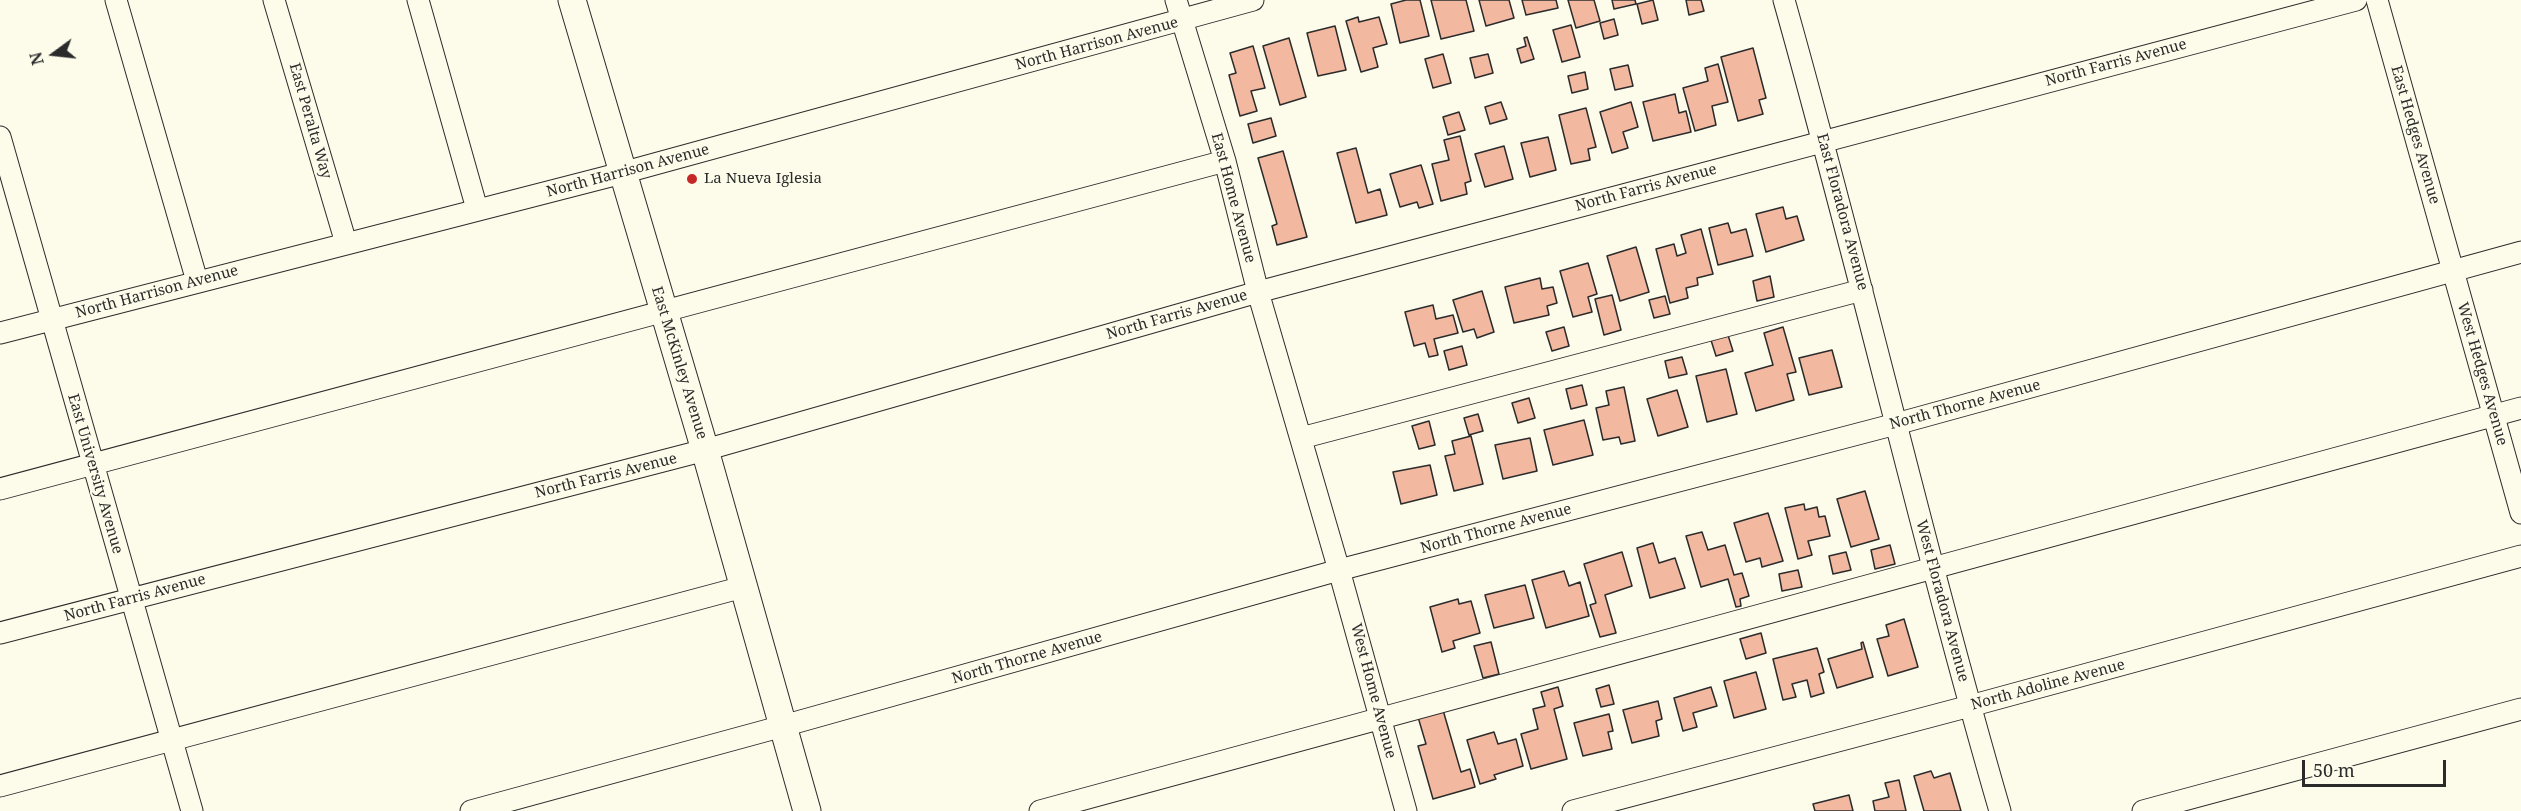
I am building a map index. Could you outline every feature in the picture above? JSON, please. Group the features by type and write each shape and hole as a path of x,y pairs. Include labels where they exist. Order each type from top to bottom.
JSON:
{"main road":[{"name":"East McKinley Avenue","path":"572,0 705,450 807,811"}],"street":[{"path":"116,0 197,281"},
{"name":"East Peralta Way","path":"274,0 345,243"},
{"path":"418,0 477,209"},
{"name":"East Home Avenue","path":"1176,0 1225,161 1258,292 1340,570"},
{"name":"North Harrison Avenue","path":"0,333 622,173 1253,0"},
{"name":"East Floradora Avenue","path":"1784,0 1823,140 1896,424"},
{"name":"North Farris Avenue","path":"0,633 705,450 1258,292 2356,0"},
{"name":"East Hedges Avenue","path":"2377,0 2452,270"},
{"name":"East University Avenue","path":"0,137 192,811"},
{"path":"0,489 1225,161"},
{"name":"North Thorne Avenue","path":"471,811 1340,570 1896,424 2521,252"},
{"name":"West Hedges Avenue","path":"2452,270 2521,513"},
{"path":"1301,438 1862,290"},
{"path":"1040,811 2521,408"},
{"name":"West Floradora Avenue","path":"1896,424 1970,706 2001,811"},
{"name":"North Adoline Avenue","path":"1573,811 2521,556"},
{"name":"West Home Avenue","path":"1340,570 1406,811"},
{"path":"0,786 743,587"},
{"path":"2143,811 2521,709"}],"building":[{"path":"1406,0 1420,0 1429,36 1400,43 1391,4"},
{"path":"1431,0 1466,0 1474,31 1441,39"},
{"path":"1479,0 1509,0 1514,18 1486,26"},
{"path":"1522,0 1556,0 1558,8 1526,15"},
{"path":"1568,0 1594,0 1600,21 1576,28"},
{"path":"1612,0 1635,0 1636,4 1614,9"},
{"path":"1653,0 1658,20 1642,24 1637,4"},
{"path":"1686,0 1701,0 1704,11 1689,15"},
{"path":"1358,17 1359,22 1379,17 1387,44 1373,48 1378,67 1361,72 1346,21"},
{"path":"1614,19 1618,35 1604,39 1600,23"},
{"path":"1571,25 1580,57 1562,62 1553,30"},
{"path":"1335,26 1346,70 1318,76 1307,33"},
{"path":"1527,37 1534,59 1521,63 1517,49 1526,46 1524,38"},
{"path":"1289,38 1306,97 1280,105 1263,46"},
{"path":"1253,46 1265,88 1251,91 1257,111 1240,116 1229,75 1236,73 1230,53"},
{"path":"1753,48 1766,98 1759,100 1763,114 1738,121 1721,57"},
{"path":"1443,54 1451,83 1433,88 1425,59"},
{"path":"1488,54 1493,73 1475,78 1470,58"},
{"path":"1718,64 1728,102 1712,106 1716,125 1695,131 1683,88 1708,81 1705,68"},
{"path":"1628,65 1633,86 1615,90 1610,69"},
{"path":"1585,72 1588,89 1572,93 1568,76"},
{"path":"1675,94 1679,113 1686,111 1691,132 1653,141 1643,102"},
{"path":"1501,102 1507,119 1490,124 1485,107"},
{"path":"1631,102 1638,127 1623,132 1628,148 1612,153 1600,112"},
{"path":"1586,108 1596,147 1588,149 1590,160 1571,164 1559,115"},
{"path":"1459,112 1465,130 1448,135 1443,117"},
{"path":"1271,118 1276,136 1253,143 1248,124"},
{"path":"1460,136 1471,181 1465,183 1467,194 1441,201 1432,164 1449,160 1444,140"},
{"path":"1548,137 1556,170 1530,177 1521,143"},
{"path":"1504,146 1513,179 1485,187 1475,154"},
{"path":"1356,148 1368,193 1380,189 1387,215 1356,223 1337,153"},
{"path":"1283,151 1307,237 1277,245 1272,226 1277,224 1258,158"},
{"path":"1421,165 1433,204 1419,208 1417,202 1400,207 1390,174"},
{"path":"1783,207 1786,219 1797,216 1804,240 1766,252 1756,214"},
{"path":"1728,223 1731,233 1746,229 1753,256 1718,265 1709,228"},
{"path":"1701,229 1713,274 1697,278 1698,285 1686,288 1688,298 1670,303 1656,249 1674,244 1677,256 1686,253 1681,235"},
{"path":"1636,247 1649,292 1620,301 1607,256"},
{"path":"1588,263 1597,294 1588,297 1592,312 1573,317 1560,271"},
{"path":"1770,276 1774,297 1757,301 1753,281"},
{"path":"1540,278 1542,289 1553,287 1557,303 1547,306 1549,315 1514,323 1505,287"},
{"path":"1482,291 1494,332 1477,338 1474,329 1463,332 1453,300"},
{"path":"1612,295 1621,330 1604,335 1595,299"},
{"path":"1665,296 1670,314 1654,318 1649,300"},
{"path":"1433,305 1436,319 1453,315 1458,333 1434,339 1438,355 1429,357 1425,343 1414,346 1405,312"},
{"path":"1564,327 1569,346 1552,351 1546,332"},
{"path":"1783,327 1796,372 1787,374 1794,400 1756,411 1745,373 1773,365 1764,333"},
{"path":"1727,332 1733,351 1716,356 1710,337"},
{"path":"1462,346 1467,365 1449,370 1444,351"},
{"path":"1832,350 1842,387 1809,395 1799,358"},
{"path":"1682,357 1687,374 1669,378 1665,361"},
{"path":"1726,369 1737,414 1707,422 1696,376"},
{"path":"1582,385 1587,405 1571,409 1566,389"},
{"path":"1624,387 1635,441 1621,444 1619,437 1603,440 1596,408 1609,405 1606,391"},
{"path":"1677,390 1688,427 1658,436 1647,399"},
{"path":"1529,398 1535,418 1518,423 1512,403"},
{"path":"1478,414 1483,431 1469,435 1464,418"},
{"path":"1584,420 1593,455 1553,465 1544,430"},
{"path":"1429,421 1435,445 1419,449 1412,426"},
{"path":"1471,436 1483,484 1454,491 1445,456 1455,454 1452,441"},
{"path":"1530,438 1537,471 1503,479 1495,445"},
{"path":"1430,465 1437,495 1401,504 1393,472"},
{"path":"1865,491 1879,539 1851,547 1837,499"},
{"path":"1804,504 1805,510 1817,507 1819,517 1825,516 1830,536 1808,541 1812,555 1798,559 1785,508"},
{"path":"1768,513 1783,561 1762,567 1760,558 1746,562 1734,523"},
{"path":"1702,532 1708,550 1725,545 1734,575 1742,573 1749,596 1740,599 1741,606 1736,607 1728,579 1701,587 1686,536"},
{"path":"1653,543 1659,563 1675,558 1685,588 1650,598 1637,548"},
{"path":"1890,545 1895,564 1875,569 1871,550"},
{"path":"1622,552 1632,586 1605,595 1616,633 1600,637 1590,605 1596,603 1584,564"},
{"path":"1846,552 1851,570 1833,574 1829,556"},
{"path":"1798,570 1802,587 1782,591 1779,574"},
{"path":"1564,571 1569,586 1580,582 1589,616 1546,628 1532,580"},
{"path":"1525,585 1534,618 1494,628 1485,595"},
{"path":"1458,599 1459,604 1471,601 1480,633 1453,641 1455,648 1442,652 1430,607"},
{"path":"1904,619 1918,667 1888,676 1877,639 1889,636 1886,625"},
{"path":"1761,633 1766,653 1746,659 1740,639"},
{"path":"1491,642 1499,674 1483,678 1474,646"},
{"path":"1863,642 1873,677 1837,688 1828,659 1862,649 1861,643"},
{"path":"1817,648 1824,672 1819,674 1824,693 1811,697 1807,680 1792,684 1796,697 1783,700 1773,659"},
{"path":"1756,672 1766,709 1734,718 1724,681"},
{"path":"1609,685 1614,704 1601,707 1596,689"},
{"path":"1558,687 1563,706 1554,709 1567,759 1531,769 1521,734 1538,729 1533,709 1545,706 1541,692"},
{"path":"1711,687 1717,706 1693,713 1697,727 1683,731 1674,698"},
{"path":"1658,701 1662,719 1656,721 1659,736 1632,743 1623,710"},
{"path":"1443,710 1461,772 1470,769 1475,787 1433,799 1418,746 1426,744 1418,717"},
{"path":"1609,714 1613,731 1608,732 1612,749 1583,756 1574,723"},
{"path":"1494,732 1498,744 1516,739 1523,766 1494,775 1496,779 1480,784 1467,740"},
{"path":"1931,771 1934,778 1950,773 1961,811 1924,811 1914,776"},
{"path":"1899,780 1906,811 1875,811 1873,801 1889,797 1885,783"},
{"path":"1849,795 1853,811 1815,811 1813,804"}],"place":[{"name":"La Nueva Iglesia","path":"692,179"}]}
